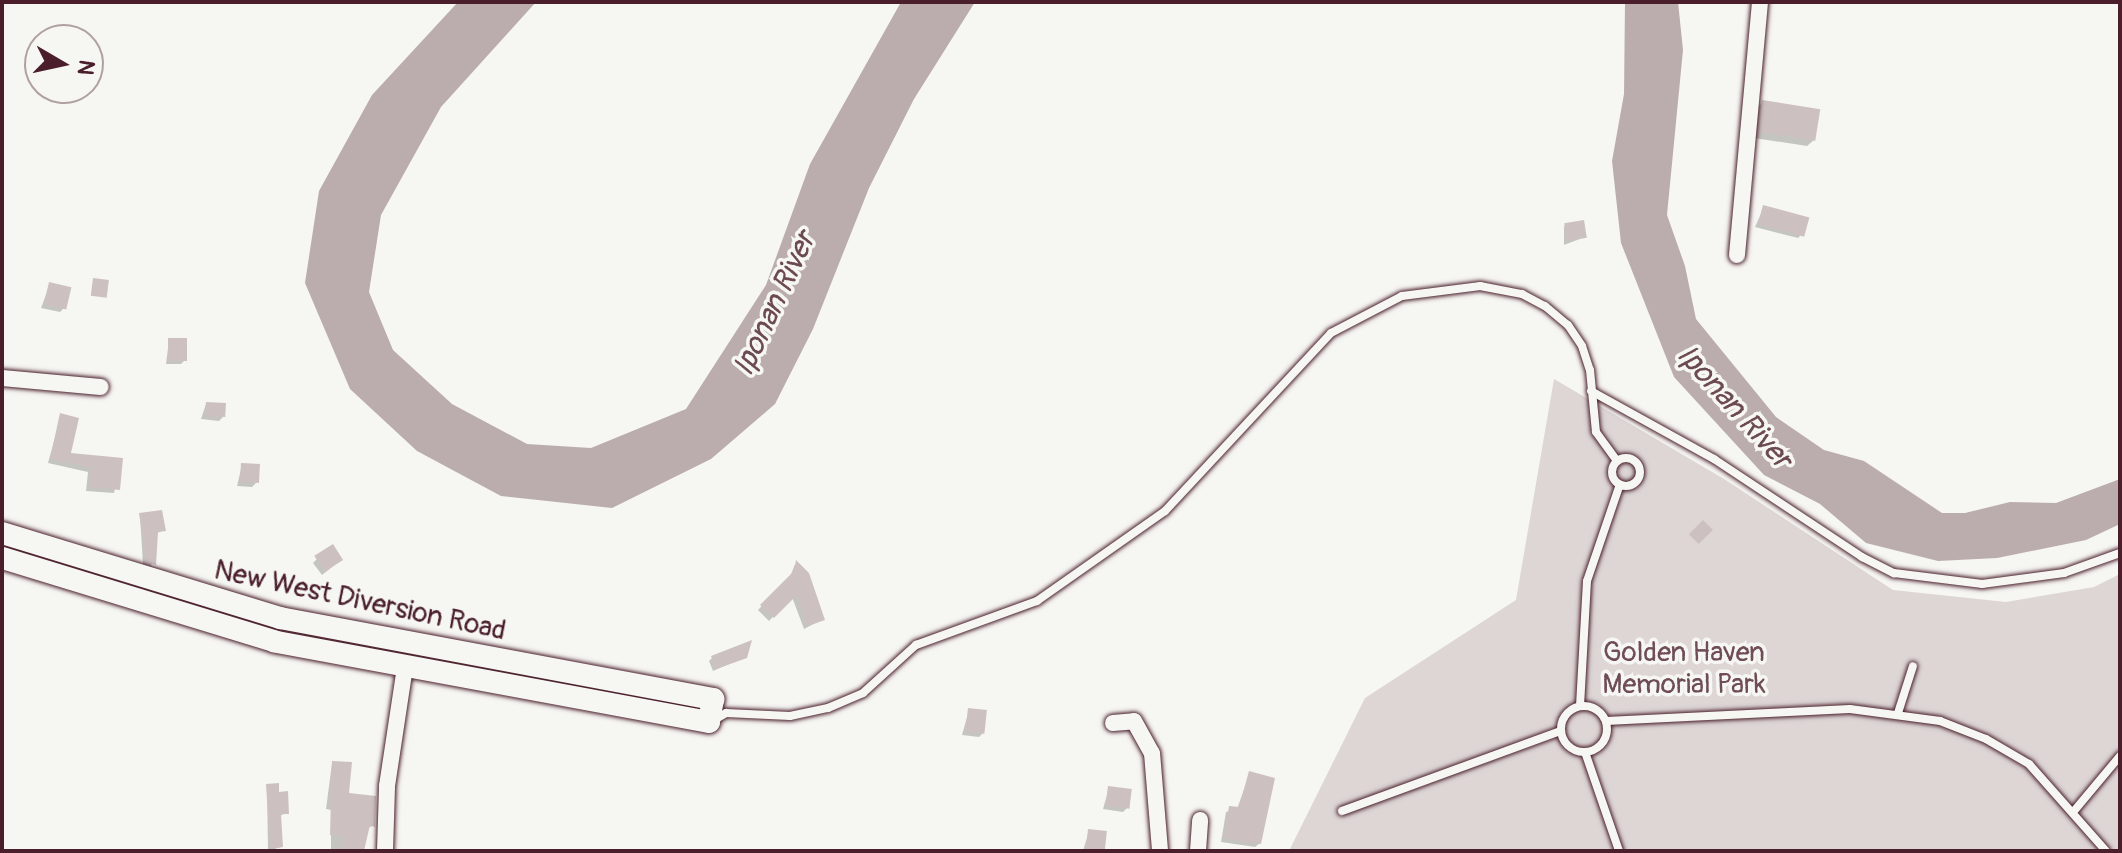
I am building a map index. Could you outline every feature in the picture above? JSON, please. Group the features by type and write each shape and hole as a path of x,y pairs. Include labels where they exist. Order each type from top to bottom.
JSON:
{"street":[{"path":"1737,255 1760,2"},
{"path":"2,378 101,387"},
{"name":"New West Diversion Road","path":"2,533 280,618 716,711"},
{"name":"New West Diversion Road","path":"2,558 195,620 405,667 716,711"},
{"path":"385,851 387,786 405,667"},
{"path":"1113,723 1134,721 1152,753 1160,851"},
{"path":"1198,851 1200,820"}],"lane":[{"path":"716,711 790,716 828,708 872,686 916,645 1037,601 1165,511 1331,333 1402,296 1480,286 1522,294 1568,325 1586,358 1596,432 1617,461"},
{"path":"1591,391 1714,459 1862,557 1894,573 1982,584 2064,573 2120,553"},
{"path":"1617,461 1630,459 1639,468 1633,484 1620,484"},
{"path":"1617,461 1612,473 1620,484"},
{"path":"1580,706 1587,581 1620,484"},
{"path":"1898,713 1913,666"},
{"path":"1606,721 1593,707 1580,706 1567,712 1561,731 1566,744 1585,752 1619,851"},
{"path":"1606,721 1785,709 1898,713 1940,721 1986,739 2029,764 2074,811 2106,851"},
{"path":"1585,752 1603,742 1606,721"},
{"path":"1342,811 1561,731"},
{"path":"2074,811 2120,756"}],"green space":[{"name":"Golden Haven Memorial Park","path":"1554,379 1724,479 1893,590 2006,602 2094,587 2120,574 2120,851 1289,851 1365,698 1516,600"}],"water":[{"name":"Iponan River","path":"458,2 536,2 441,107 381,215 369,292 393,350 452,404 527,444 591,448 686,409 766,285 810,164 901,2 975,2 914,99 869,188 813,329 775,404 711,459 612,508 501,496 417,451 350,389 305,283 319,191 372,95"},
{"name":"Iponan River","path":"1625,2 1678,2 1683,50 1667,215 1685,266 1696,319 1776,417 1824,450 1864,461 1942,513 1965,513 2010,502 2056,503 2120,479 2120,524 2086,540 1997,558 1938,561 1866,543 1820,504 1764,475 1674,377 1621,243 1612,161 1624,94"}],"building":[{"path":"1762,100 1820,109 1815,141 1757,132"},
{"path":"1763,205 1809,217 1804,237 1758,224"},
{"path":"1584,220 1587,238 1567,241 1564,223"},
{"path":"93,278 109,280 107,298 91,296"},
{"path":"49,282 71,287 66,310 44,304"},
{"path":"168,338 187,338 187,361 168,361"},
{"path":"206,402 226,403 225,417 205,416"},
{"path":"60,413 79,418 71,453 123,458 120,490 89,487 91,468 50,459"},
{"path":"241,463 260,464 259,483 240,482"},
{"path":"162,510 166,531 158,532 156,565 146,562 139,513"},
{"path":"1703,520 1713,530 1699,544 1689,534"},
{"path":"333,544 343,560 324,572 314,556"},
{"path":"796,560 809,573 825,620 808,626 797,595 774,618 760,605 794,571"},
{"path":"752,640 747,658 716,669 711,656"},
{"path":"968,708 987,710 984,734 965,732"},
{"path":"332,761 352,762 349,793 376,796 375,827 370,825 364,851 341,851 344,837 330,835"},
{"path":"1249,771 1275,778 1261,844 1224,838 1229,806 1239,807"},
{"path":"279,783 279,792 288,791 289,814 281,814 283,847 270,849 266,784"},
{"path":"1108,786 1132,789 1129,809 1106,806"},
{"path":"1088,829 1107,831 1105,851 1086,851"}]}
